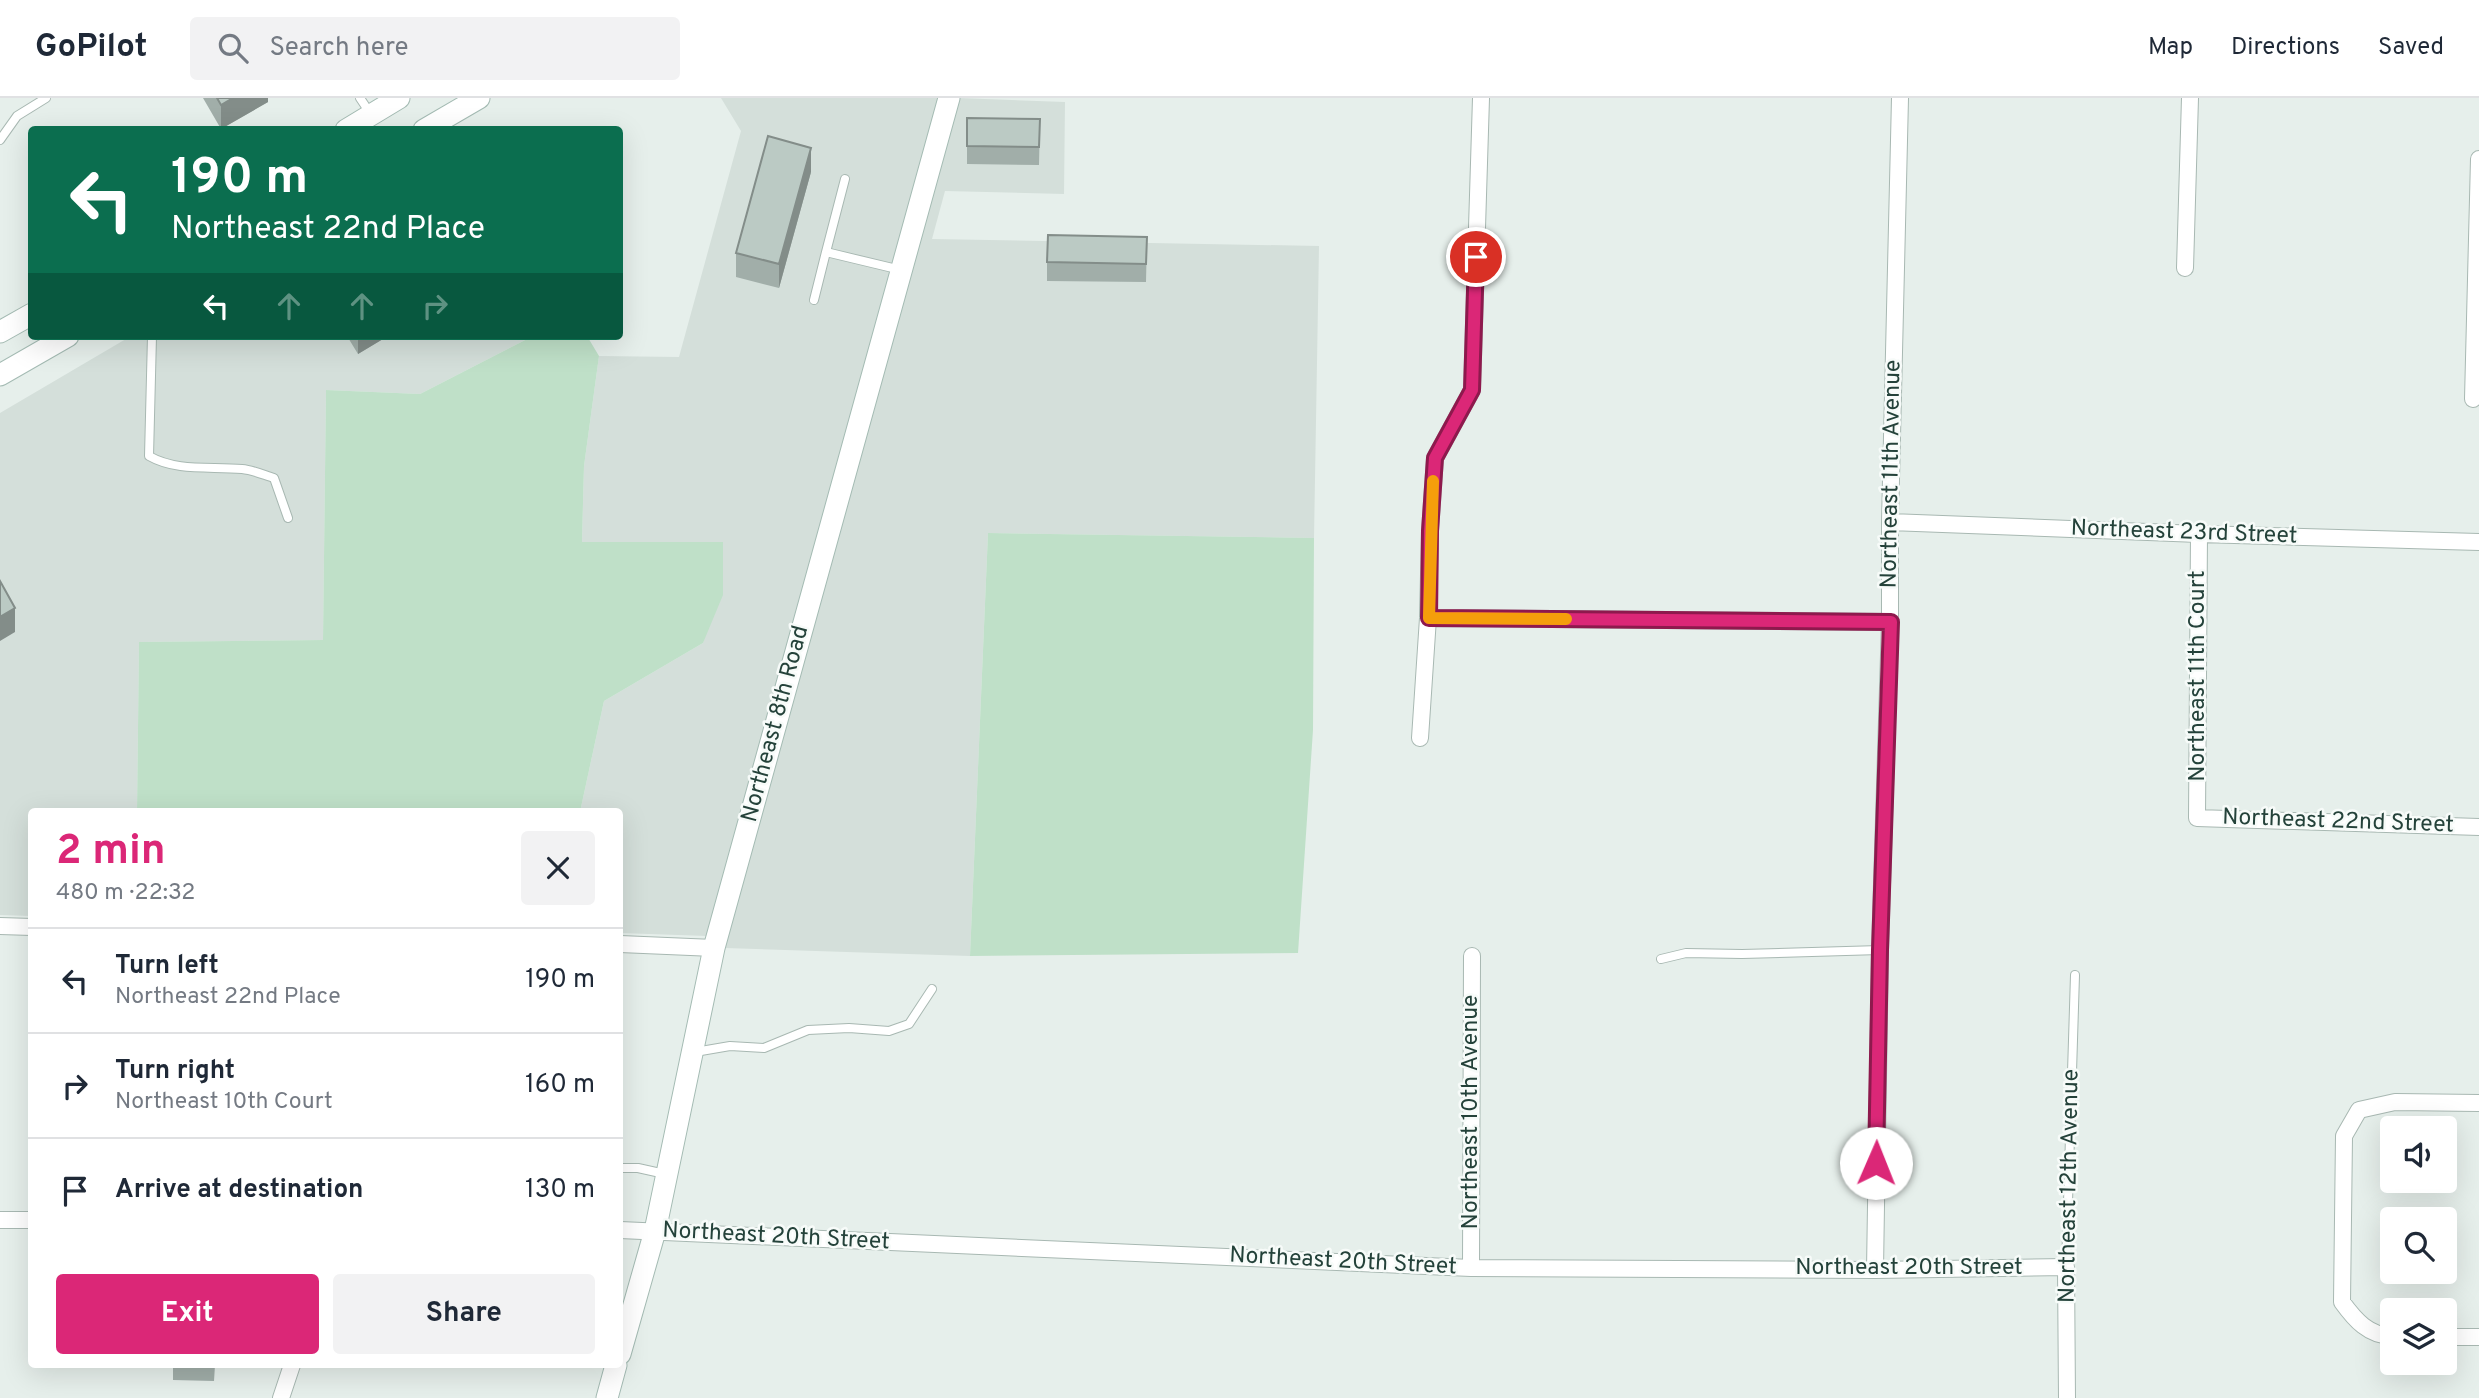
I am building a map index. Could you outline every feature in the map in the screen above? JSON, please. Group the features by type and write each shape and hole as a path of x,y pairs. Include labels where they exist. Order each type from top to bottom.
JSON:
{"main road":[{"path":"351,126 400,98"},
{"path":"431,126 479,98"},
{"name":"Northeast 8th Road","path":"623,1343 655,1231 714,948 949,98"},
{"path":"0,332 28,316"},
{"path":"0,375 61,340"},
{"path":"607,1398 615,1368"}],"street":[{"path":"1420,738 1429,618 1430,531 1435,458 1472,390 1481,98"},
{"name":"Northeast 11th Avenue","path":"1875,1270 1880,950 1891,622 1890,522 1900,98"},
{"path":"2185,268 2190,98"},
{"path":"2473,399 2479,159"},
{"name":"Northeast 23rd Street","path":"1890,522 2479,542"},
{"name":"Northeast 11th Court","path":"2197,818 2199,534"},
{"path":"1429,618 1891,622"},
{"name":"Northeast 22nd Street","path":"2197,818 2479,827"},
{"path":"0,926 28,927"},
{"path":"623,944 714,948"},
{"name":"Northeast 10th Avenue","path":"1471,1268 1472,956"},
{"path":"2380,1335 2356,1322 2342,1303 2344,1136 2359,1110 2395,1102 2479,1103"},
{"path":"0,1220 28,1220"},
{"name":"Northeast 20th Street","path":"623,1230 1471,1268 1875,1270 2066,1267"},
{"name":"Northeast 12th Avenue","path":"2066,1267 2067,1398"},
{"path":"2457,1337 2479,1337"},
{"path":"281,1398 291,1368"}],"lane":[{"path":"0,140 17,116 46,98"},
{"path":"814,300 845,179"},
{"path":"826,252 901,270"},
{"path":"152,340 149,456 160,463 198,468 245,469 274,478 288,518"},
{"path":"1661,958 1686,953 1880,950"},
{"name":"Northeast 12th Avenue","path":"2066,1267 2075,975"},
{"path":"693,1053 730,1046 764,1048 808,1030 849,1028 889,1031 909,1024 932,989"},
{"path":"623,1168 638,1168 667,1175"}],"shaded area":[{"path":"721,98 938,98 707,936 623,933 623,808 581,808 604,701 703,643 723,542 582,542 584,466 599,356 679,357 741,131"},
{"path":"958,98 1065,102 1064,194 945,191 932,239 1319,246 1314,538 988,533 970,956 725,948"},
{"path":"124,340 525,340 420,394 326,390 323,640 139,642 137,808 28,808 28,916 0,915 0,413"}],"green space":[{"path":"525,340 589,340 599,356 584,466 582,542 723,542 723,595 703,643 604,701 581,808 137,808 139,642 323,640 326,390 420,394"},
{"path":"988,533 1314,538 1313,730 1298,953 970,956"}],"building":[{"path":"217,98 233,98 221,105"},
{"path":"967,118 1040,119 1039,147 967,146"},
{"path":"768,136 811,148 779,264 736,253"},
{"path":"1048,235 1147,237 1146,264 1047,262"},
{"path":"0,581 15,608 0,617"}],"slow traffic":[{"path":"1433,481 1429,618 1566,619"}],"route":[{"path":"1476,257 1472,390 1435,458 1430,531 1429,618 1891,622 1876,1163"}]}
